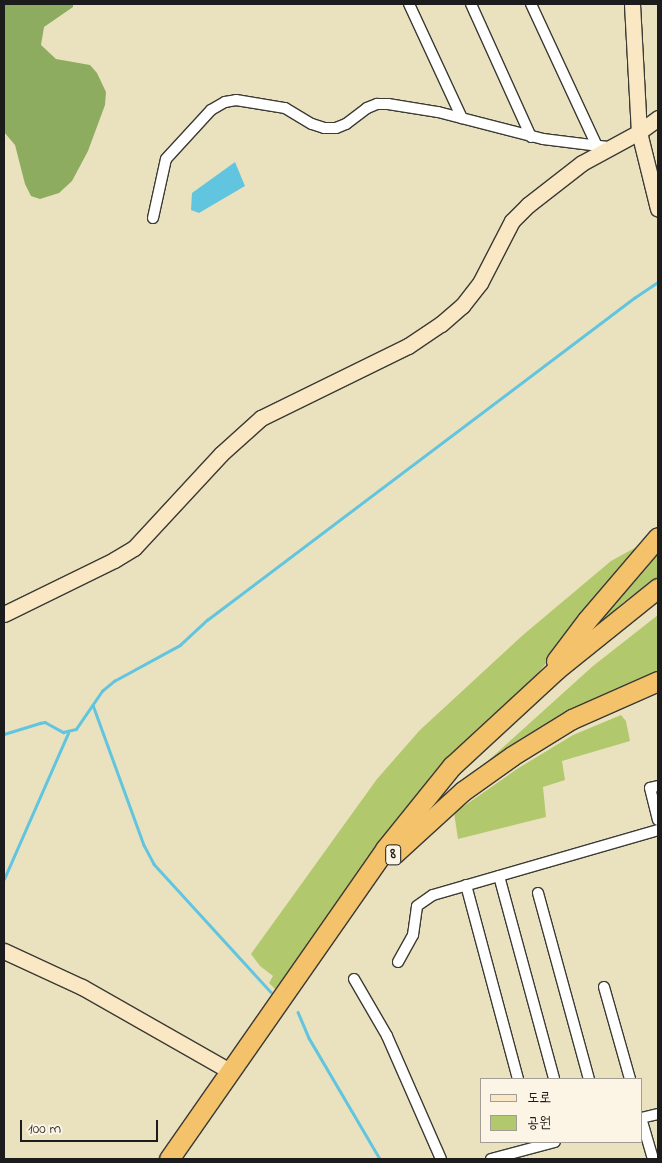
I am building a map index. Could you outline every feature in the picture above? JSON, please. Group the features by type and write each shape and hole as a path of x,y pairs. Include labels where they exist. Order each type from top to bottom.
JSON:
{"highway":[{"path":"531,694 587,620 658,537"},
{"name":"8","path":"169,1159 385,849 452,766 613,622 658,588"},
{"name":"8","path":"181,1159 427,809 458,774 566,674 658,600"},
{"path":"394,854 463,791 512,756 572,719 658,681"}],"street":[{"path":"409,4 462,118"},
{"path":"471,4 531,136"},
{"path":"531,4 603,147"},
{"path":"632,5 639,132 658,208"},
{"path":"152,218 166,159 211,110 225,102 236,100 285,108 324,128 336,128 346,124 366,108 377,104 430,111 531,136 603,147"},
{"path":"4,614 134,548 221,454 262,418 408,346 441,324 462,306 480,283 512,221 528,205 603,147 639,132 658,118"},
{"path":"658,786 650,788 658,820"},
{"path":"398,962 413,935 414,916 417,906 433,895 658,830"},
{"path":"499,876 554,1078"},
{"path":"466,885 518,1078"},
{"path":"538,893 589,1078"},
{"path":"4,951 82,987 230,1071"},
{"path":"354,979 387,1036 441,1159"},
{"path":"604,987 630,1078"},
{"path":"642,1118 658,1114"},
{"path":"642,1121 653,1159"},
{"path":"491,1159 535,1144"}],"green space":[{"path":"4,4 73,4 73,7 44,27 41,45 56,59 90,65 97,73 106,92 105,105 88,151 72,181 59,193 40,199 31,196 25,184 15,145 4,132"},
{"path":"651,539 556,651 279,993 269,983 273,976 260,966 251,954 377,779 420,730 523,635 611,561"},
{"path":"658,545 658,577 625,601 565,654"},
{"path":"658,615 658,672 609,693 509,746 511,748 469,778 593,666"},
{"path":"621,715 626,721 630,741 562,761 565,780 543,787 546,817 458,839 454,813 517,769 573,735"}],"water":[{"path":"235,162 245,186 199,213 191,210 192,193"}],"waterway":[{"path":"4,734 45,722 63,732 76,729 102,691 114,681 180,645 207,620 634,298 658,282"},
{"path":"93,705 144,845 154,864 271,992"},
{"path":"4,879 68,733"},
{"path":"298,1012 309,1038 380,1159"}]}
